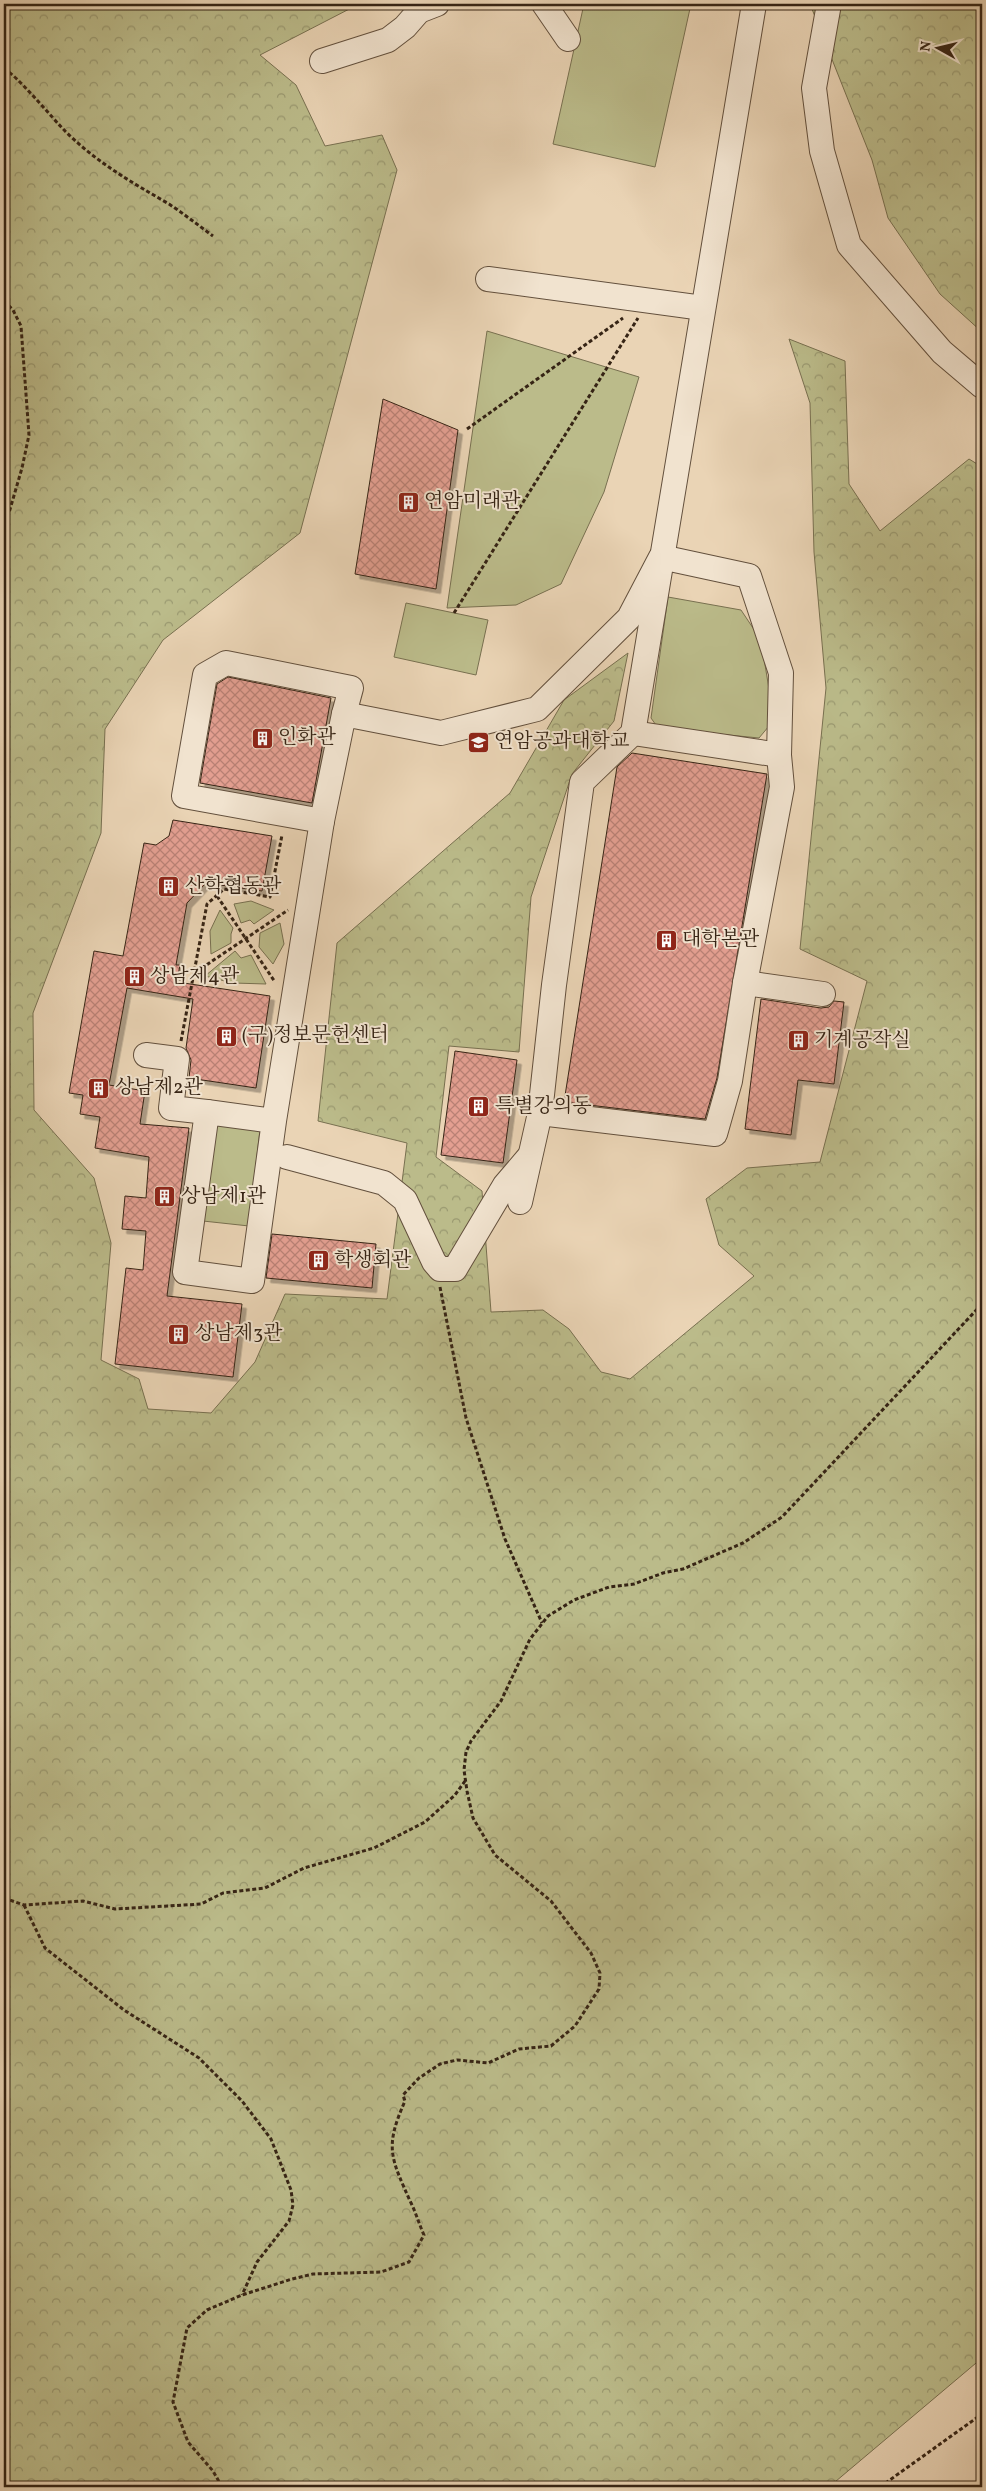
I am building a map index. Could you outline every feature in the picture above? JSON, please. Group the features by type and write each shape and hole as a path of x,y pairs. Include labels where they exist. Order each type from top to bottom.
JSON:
{"street":[{"path":"322,61 388,40 405,27 419,11 436,4"},
{"path":"544,4 568,39"},
{"path":"520,1202 540,1113 554,985 582,782 633,733 754,4"},
{"path":"829,4 814,88 822,151 849,245 942,352 982,386"},
{"path":"488,279 703,308"},
{"path":"344,714 441,732 536,709 629,618 661,557"},
{"path":"540,1113 715,1134 730,1081 745,983 782,787 779,755 781,673 749,576 661,557"},
{"path":"207,1112 185,1272 252,1281 274,1122 322,821 351,688 226,662 205,675 184,796 322,821"},
{"path":"633,733 779,755"},
{"path":"745,983 823,994"},
{"path":"146,1056 177,1059 171,1108 274,1122"},
{"path":"287,1157 384,1184 405,1200 434,1262 440,1269 455,1269 506,1185 531,1155"}],"path":[{"path":"4,10 11,4"},
{"path":"4,69 17,77 44,110 93,158 122,178 170,206 212,236"},
{"path":"4,301 12,310 21,326 29,435 22,468 4,530"},
{"path":"467,429 648,301"},
{"path":"454,613 648,301"},
{"path":"177,1059 207,904 224,889 270,897 286,814"},
{"path":"195,973 310,895"},
{"path":"217,896 292,1008"},
{"path":"440,1269 440,1291 466,1418 505,1539 542,1623"},
{"path":"222,2487 213,2471 188,2442 173,2402 187,2328 207,2310 242,2294 314,2274 346,2275 381,2272 409,2262 424,2235 403,2188 392,2157 392,2135 406,2101 403,2095 419,2078 440,2064 458,2060 488,2063 519,2049 551,2046 575,2026 599,1989 601,1981 597,1964 560,1911 502,1862 477,1828 473,1818 465,1781 466,1752 471,1741 494,1713 523,1651 542,1623 574,1600 609,1587 634,1584 663,1573 683,1569 743,1543 782,1517 982,1304"},
{"path":"4,1898 24,1905 83,1901 116,1909 201,1904 223,1893 265,1888 304,1868 374,1848 425,1822 455,1795 465,1781"},
{"path":"24,1905 45,1948 124,2010 199,2058 242,2101 271,2139 291,2190 293,2205 289,2221 257,2262 242,2294"},
{"path":"880,2487 982,2414"}],"green space":[{"path":"4,4 359,4 260,55 296,85 325,146 382,135 397,170 300,533 163,640 105,729 101,833 33,1013 34,1110 94,1178 111,1243 101,1360 139,1379 148,1409 211,1413 255,1362 285,1294 387,1299 407,1143 318,1121 337,943 510,793 564,700 628,653 614,721 572,774 531,897 519,1052 449,1046 436,1157 482,1191 491,1312 543,1310 569,1329 601,1372 630,1379 754,1276 719,1245 706,1199 747,1168 820,1162 867,981 800,949 826,688 814,552 810,403 789,339 845,361 849,484 880,531 969,459 982,467 982,2358 829,2487 4,2487"},
{"path":"584,4 691,4 655,167 553,144"},
{"path":"810,4 982,4 982,332 940,294 888,218 872,160"},
{"path":"487,331 639,377 604,492 561,584 516,605 447,608"},
{"path":"668,597 741,610 761,640 774,720 759,738 658,728 651,718"},
{"path":"406,603 488,620 476,675 394,657"},
{"path":"251,901 274,910 254,924 250,920 241,923 234,904"},
{"path":"220,910 233,928 231,943 211,954 210,931"},
{"path":"280,923 284,944 273,964 259,947 260,933"},
{"path":"235,951 241,958 251,955 266,984 233,983 205,976"},
{"path":"215,1124 260,1129 249,1226 203,1221"}],"building":[{"name":"연암미래관","path":"383,399 458,430 436,589 355,574"},
{"name":"인화관","path":"228,677 331,698 312,803 200,783 217,684"},
{"name":"대학본관","path":"632,753 767,774 717,1078 705,1119 564,1102 617,767"},
{"path":"173,820 272,836 262,891 206,883 187,903 176,965 180,965 177,982 270,996 256,1088 189,1078 191,1060 186,1048 193,999 127,988 109,1085 145,1091 140,1124 189,1128 167,1296 242,1304 233,1377 115,1364 126,1268 143,1270 146,1231 122,1229 125,1196 146,1198 149,1157 95,1148 100,1117 80,1114 83,1095 69,1093 94,951 123,956 144,843 156,845 169,836"},
{"name":"기계공작실","path":"761,999 821,1008 829,1007 834,1001 844,1002 834,1084 798,1080 791,1135 745,1129"},
{"name":"특별강의동","path":"455,1051 517,1060 503,1163 441,1155"},
{"name":"학생회관","path":"272,1234 376,1244 372,1288 266,1278"}],"place":[{"name":"연암미래관","path":"408,502"},
{"name":"인화관","path":"262,738"},
{"name":"연암공과대학교","path":"478,742"},
{"name":"산학협동관","path":"169,887"},
{"name":"대학본관","path":"666,940"},
{"name":"상남제4관","path":"134,977"},
{"name":"(구)정보문헌센터","path":"226,1036"},
{"name":"기계공작실","path":"798,1041"},
{"name":"상남제2관","path":"99,1088"},
{"name":"특별강의동","path":"479,1107"},
{"name":"상남제1관","path":"165,1197"},
{"name":"학생회관","path":"318,1261"},
{"name":"상남제3관","path":"179,1334"}]}
